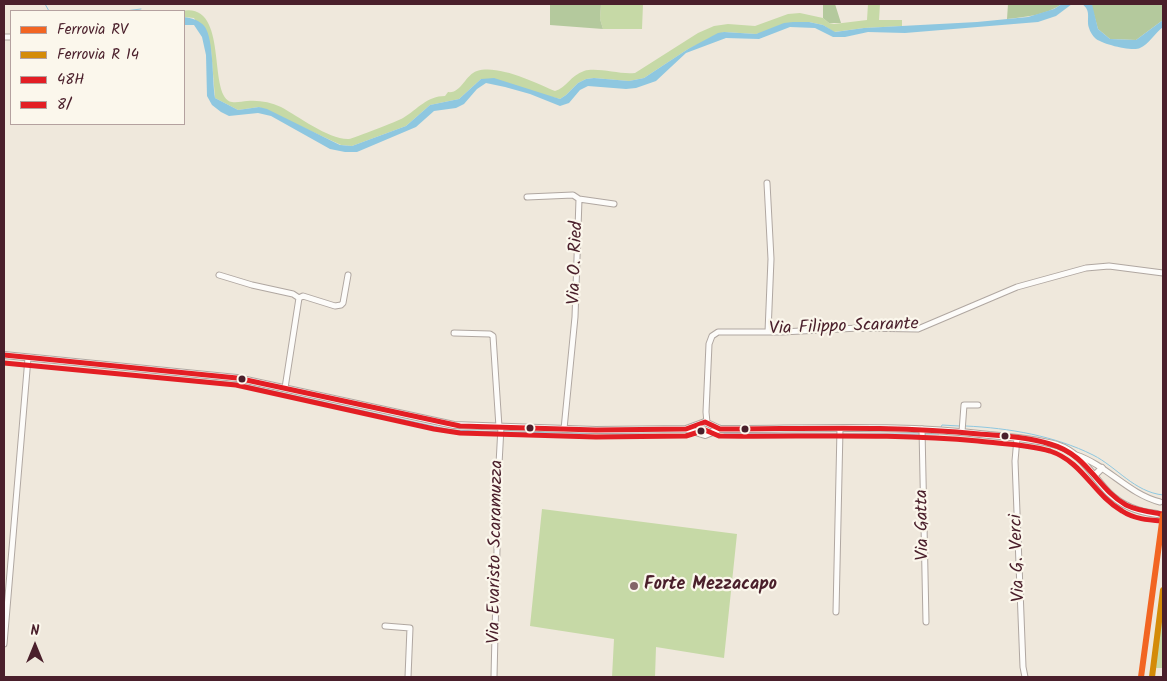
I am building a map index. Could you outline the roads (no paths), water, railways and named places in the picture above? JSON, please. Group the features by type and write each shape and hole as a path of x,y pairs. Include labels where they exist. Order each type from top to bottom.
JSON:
{"street":[{"path":"767,183 771,259 768,332"},
{"name":"Via O. Ried","path":"527,197 573,195 579,200 614,204"},
{"name":"Via O. Ried","path":"564,429 574,326 579,200"},
{"name":"Via Filippo Scarante","path":"708,424 706,412 709,344 712,336 721,331 768,332 859,328 918,329 1012,288 1086,268 1109,266 1163,273"},
{"path":"219,275 293,294 299,298 303,296 336,306 343,303 348,275"},
{"path":"285,388 299,298"},
{"path":"454,334 490,334 493,336 500,427"},
{"path":"4,355 27,364 221,376 285,388 446,424 564,429 686,429 705,436 720,429"},
{"path":"4,644 27,364"},
{"path":"962,432 964,405 978,405"},
{"name":"Via Filippo Scarante","path":"699,423 706,412"},
{"path":"686,429 699,423 708,424 720,429 840,432 962,432 1017,438 1060,446 1086,458 1146,498 1160,502"},
{"path":"698,432 699,423"},
{"path":"708,424 709,433"},
{"name":"Via Evaristo Scaramuzza","path":"494,677 500,427"},
{"path":"836,612 840,432"},
{"name":"Via Gatta","path":"922,432 926,622"},
{"name":"Via G. Verci","path":"1017,438 1015,462 1023,667 1025,677"},
{"path":"1076,455 1105,489 1119,501 1134,509 1157,514"},
{"path":"1095,476 1102,468"},
{"path":"385,626 410,628 408,677"}],"water":[{"path":"1062,4 1072,4 1056,16 1038,22 905,33 868,32 845,37 833,37 815,28 790,27 759,39 726,38 686,53 656,81 636,88 626,89 588,86 580,90 569,103 560,106 530,94 486,83 477,89 464,104 456,108 434,111 416,127 357,152 330,149 271,116 258,113 229,116 221,112 212,105 207,96 206,55 202,37 194,25 185,25 185,17 195,20 205,27 208,33 215,98 238,110 259,107 267,109 340,145 352,146 406,126 430,105 459,99 481,79 494,78 560,99 578,83 586,79 629,81 644,78 688,49 718,33 756,34 784,23 793,22 809,22 823,25 835,32 864,28 977,22 1028,17 1054,9"},
{"path":"1082,4 1092,4 1098,29 1110,39 1136,40 1163,20 1163,27 1140,48 1131,49 1110,45 1092,35 1088,25 1087,9"}],"waterway":[{"path":"45,4 48,10"},
{"path":"133,10 141,9"},
{"path":"4,364 25,367"},
{"path":"29,367 236,383 451,430 499,432"},
{"path":"941,427 942,425 959,426"},
{"path":"966,426 1031,434 1078,448 1102,460 1143,489 1163,495"},
{"path":"503,432 685,435"},
{"path":"924,434 939,434 939,432"},
{"path":"724,434 838,434"},
{"path":"842,434 920,434"}],"rail line":[{"name":"RV","path":"1141,677 1163,515"}],"place":[{"name":"Forte Mezzacapo","path":"634,586"}]}
